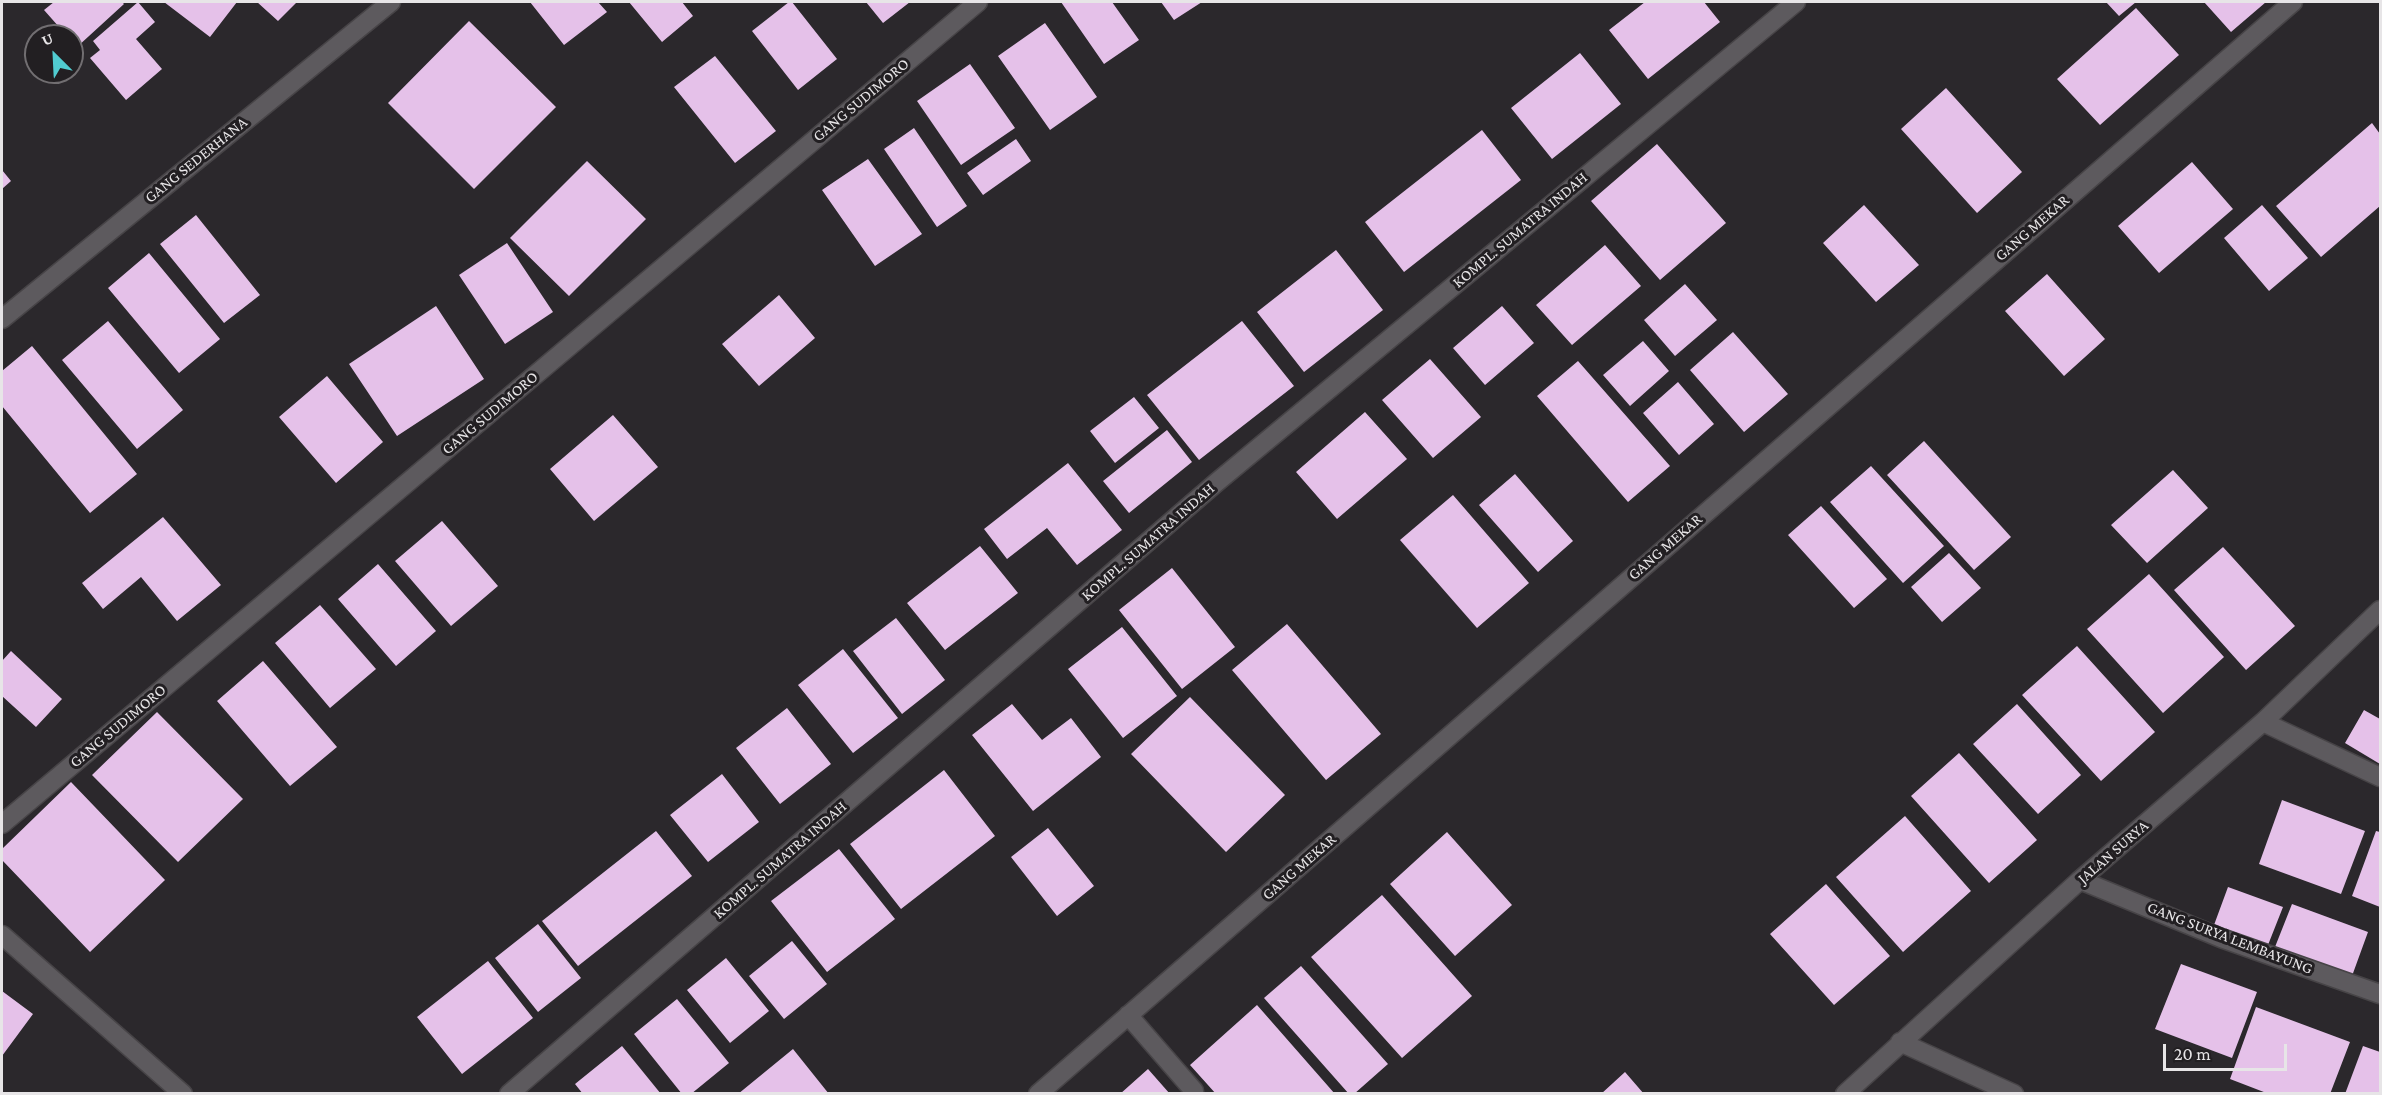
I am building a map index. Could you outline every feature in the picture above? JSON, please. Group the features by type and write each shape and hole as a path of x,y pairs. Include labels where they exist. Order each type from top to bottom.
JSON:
{"street":[{"name":"GANG SEDERHANA","path":"2,319 390,2"},
{"name":"GANG SUDIMORO","path":"2,824 978,2"},
{"name":"KOMPL. SUMATRA INDAH","path":"509,1094 1217,482 1796,2"},
{"name":"GANG MEKAR","path":"1038,1094 2293,2"},
{"name":"JALAN SURYA","path":"1845,1094 2080,880 2263,722 2380,610"},
{"path":"2263,722 2380,777"},
{"name":"GANG SURYA LEMBAYUNG","path":"2080,880 2221,938 2380,994"},
{"path":"2,935 183,1094"},
{"path":"1128,1016 1194,1091"},
{"path":"1900,1042 2014,1094"}],"building":[{"path":"54,2 122,2 124,4 84,41 84,24 56,24 44,10"},
{"path":"138,2 155,22 136,39 162,69 126,100 90,58 100,50 93,41"},
{"path":"164,2 237,2 210,37"},
{"path":"257,2 297,2 278,21"},
{"path":"530,2 598,2 607,12 564,45"},
{"path":"629,2 682,2 693,16 662,42"},
{"path":"792,2 837,59 798,90 752,31"},
{"path":"866,2 910,2 883,23"},
{"path":"1061,2 1112,2 1139,40 1104,64"},
{"path":"1161,2 1202,2 1174,20"},
{"path":"1645,2 1704,2 1720,22 1648,79 1609,30"},
{"path":"2106,2 2136,2 2119,16"},
{"path":"2204,2 2266,2 2231,32"},
{"path":"2136,8 2179,55 2100,125 2057,79"},
{"path":"469,21 556,107 474,189 388,103"},
{"path":"1045,23 1097,97 1050,130 998,56"},
{"path":"1580,53 1621,104 1552,159 1511,108"},
{"path":"715,56 776,131 735,163 674,87"},
{"path":"970,64 1015,128 961,165 917,101"},
{"path":"1946,88 2022,172 1977,213 1901,129"},
{"path":"2372,123 2380,134 2380,206 2321,257 2276,206"},
{"path":"914,128 967,206 937,227 884,149"},
{"path":"1482,130 1521,180 1404,272 1365,222"},
{"path":"1016,139 1031,161 983,195 967,173"},
{"path":"1657,144 1726,223 1660,280 1591,201"},
{"path":"868,159 922,234 875,266 822,190"},
{"path":"587,161 646,219 569,296 510,238"},
{"path":"2192,162 2233,209 2159,273 2118,226"},
{"path":"2,170 11,181 2,189"},
{"path":"1864,205 1919,265 1876,302 1823,243"},
{"path":"2262,205 2308,258 2269,291 2224,238"},
{"path":"196,215 260,295 224,323 160,244"},
{"path":"507,243 553,312 505,344 459,275"},
{"path":"1605,245 1641,286 1572,345 1536,305"},
{"path":"1336,250 1383,310 1304,372 1257,312"},
{"path":"149,253 220,339 179,373 108,288"},
{"path":"2047,274 2105,339 2064,376 2005,311"},
{"path":"1685,284 1717,320 1675,356 1644,320"},
{"path":"779,295 815,338 759,386 722,344"},
{"path":"436,306 484,379 397,436 349,364"},
{"path":"1502,306 1534,343 1485,385 1453,348"},
{"path":"108,321 183,410 137,449 62,360"},
{"path":"1242,321 1294,386 1199,460 1147,395"},
{"path":"1733,332 1788,394 1744,432 1690,370"},
{"path":"1643,341 1669,371 1630,406 1603,375"},
{"path":"32,346 137,474 90,513 2,406 2,371"},
{"path":"1430,359 1481,417 1433,458 1382,400"},
{"path":"1578,361 1670,466 1628,502 1537,396"},
{"path":"327,376 383,442 336,483 279,417"},
{"path":"1678,382 1714,424 1679,455 1643,413"},
{"path":"1134,397 1159,428 1115,463 1090,431"},
{"path":"1365,412 1407,459 1337,519 1296,472"},
{"path":"613,415 658,467 594,521 550,469"},
{"path":"1167,430 1192,462 1129,513 1103,481"},
{"path":"1924,441 2011,537 1974,570 1887,475"},
{"path":"1068,463 1122,530 1077,565 1047,528 1007,559 984,529"},
{"path":"1871,466 1944,546 1903,583 1830,502"},
{"path":"2173,470 2208,508 2147,563 2111,525"},
{"path":"1515,474 1573,541 1538,572 1479,505"},
{"path":"1453,495 1529,583 1477,628 1400,540"},
{"path":"1821,506 1887,579 1854,608 1788,535"},
{"path":"163,517 221,585 177,621 141,577 103,609 82,583"},
{"path":"442,521 498,586 451,626 395,561"},
{"path":"980,546 1018,593 945,650 907,603"},
{"path":"2223,547 2295,626 2246,670 2174,590"},
{"path":"1949,553 1981,588 1942,622 1911,587"},
{"path":"378,564 436,631 396,666 338,599"},
{"path":"1172,568 1235,647 1182,689 1119,610"},
{"path":"2149,574 2224,657 2163,713 2087,629"},
{"path":"320,605 376,669 330,708 275,643"},
{"path":"896,618 945,680 902,714 853,651"},
{"path":"1287,624 1381,734 1326,780 1232,670"},
{"path":"1122,627 1177,696 1123,738 1068,669"},
{"path":"2077,646 2155,732 2101,781 2022,695"},
{"path":"843,649 898,718 853,753 798,685"},
{"path":"11,651 62,699 36,727 2,696 2,661"},
{"path":"263,661 337,747 290,786 217,701"},
{"path":"1190,697 1285,795 1226,852 1131,754"},
{"path":"1012,704 1042,740 1071,718 1101,757 1033,811 972,735"},
{"path":"2017,704 2081,775 2038,814 1973,744"},
{"path":"787,708 831,764 780,804 736,748"},
{"path":"2364,710 2380,719 2380,764 2345,743"},
{"path":"157,712 243,799 178,862 92,775"},
{"path":"1959,753 2037,840 1989,883 1911,796"},
{"path":"944,770 995,836 901,909 850,844"},
{"path":"722,774 759,822 708,862 670,815"},
{"path":"71,782 165,880 90,952 2,860 2,849"},
{"path":"2282,800 2365,831 2341,894 2259,864"},
{"path":"1905,816 1971,891 1903,952 1836,877"},
{"path":"1048,828 1094,886 1057,916 1011,857"},
{"path":"656,831 692,876 578,966 542,921"},
{"path":"2376,831 2380,832 2380,907 2352,896"},
{"path":"1447,832 1512,905 1455,956 1390,884"},
{"path":"839,849 895,919 827,972 771,901"},
{"path":"1826,884 1890,956 1834,1005 1770,934"},
{"path":"2228,887 2283,907 2268,945 2214,925"},
{"path":"1382,895 1472,996 1402,1058 1311,957"},
{"path":"2292,904 2368,932 2352,976 2275,947"},
{"path":"538,924 581,978 538,1012 495,958"},
{"path":"792,941 827,984 784,1019 749,976"},
{"path":"726,958 769,1011 730,1043 687,990"},
{"path":"488,961 533,1018 462,1074 417,1017"},
{"path":"2181,964 2257,992 2232,1058 2155,1029"},
{"path":"1301,966 1388,1064 1354,1094 1349,1094 1264,998"},
{"path":"2,991 33,1014 2,1056"},
{"path":"677,999 729,1063 691,1094 682,1094 634,1034"},
{"path":"1257,1005 1335,1094 1216,1094 1190,1065"},
{"path":"2256,1007 2350,1042 2330,1094 2269,1094 2230,1079"},
{"path":"622,1046 661,1094 583,1094 575,1084"},
{"path":"2363,1046 2380,1052 2380,1094 2345,1094"},
{"path":"793,1049 829,1094 738,1094"},
{"path":"1148,1069 1170,1094 1120,1094"},
{"path":"1625,1072 1644,1094 1601,1094"}]}
